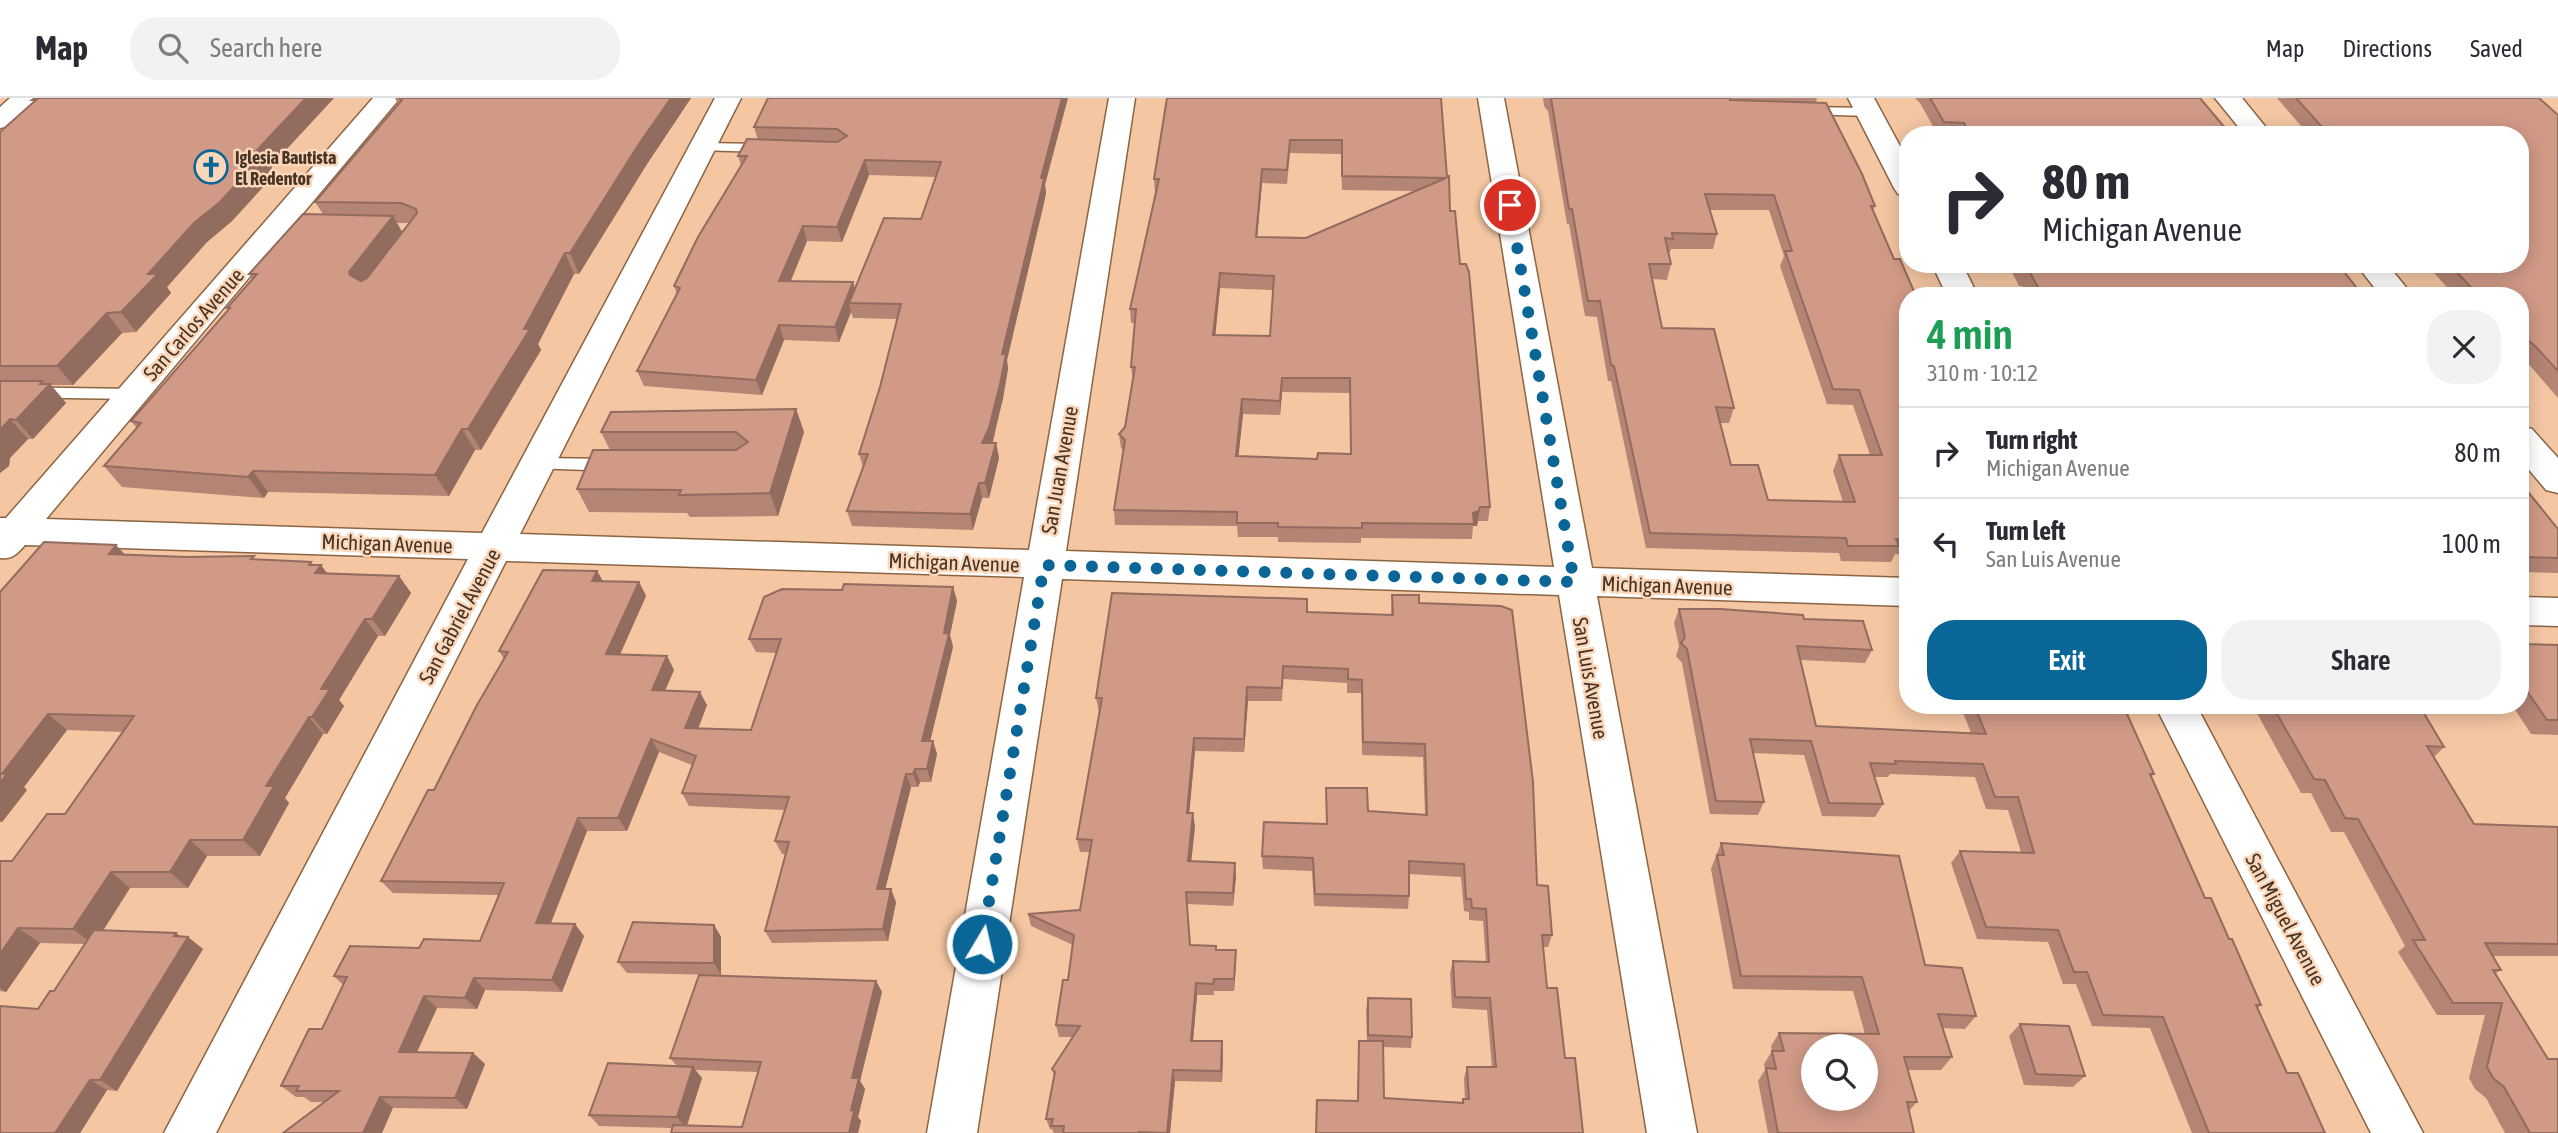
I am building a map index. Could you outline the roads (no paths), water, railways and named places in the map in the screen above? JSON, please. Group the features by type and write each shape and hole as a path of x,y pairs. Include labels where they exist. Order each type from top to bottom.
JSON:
{"street":[{"path":"0,120 26,98"},
{"name":"San Carlos Avenue","path":"5,537 132,394 287,228 387,98"},
{"name":"San Gabriel Avenue","path":"189,1133 728,98"},
{"name":"San Juan Avenue","path":"951,1133 1122,98"},
{"name":"San Luis Avenue","path":"1491,98 1672,1133"},
{"path":"2228,98 2251,126"},
{"path":"1865,105 1899,171"},
{"path":"2379,273 2390,287"},
{"path":"2529,447 2558,481"},
{"name":"Michigan Avenue","path":"5,537 495,547 1899,592"},
{"path":"2529,611 2558,612"},
{"name":"San Miguel Avenue","path":"2180,714 2398,1133"}],"lane":[{"path":"1798,111 1865,105"},
{"path":"702,147 786,149"},
{"path":"0,392 132,394"},
{"path":"538,464 628,465"}],"place":[{"name":"Iglesia Bautista El Redentor","path":"211,167"}]}
